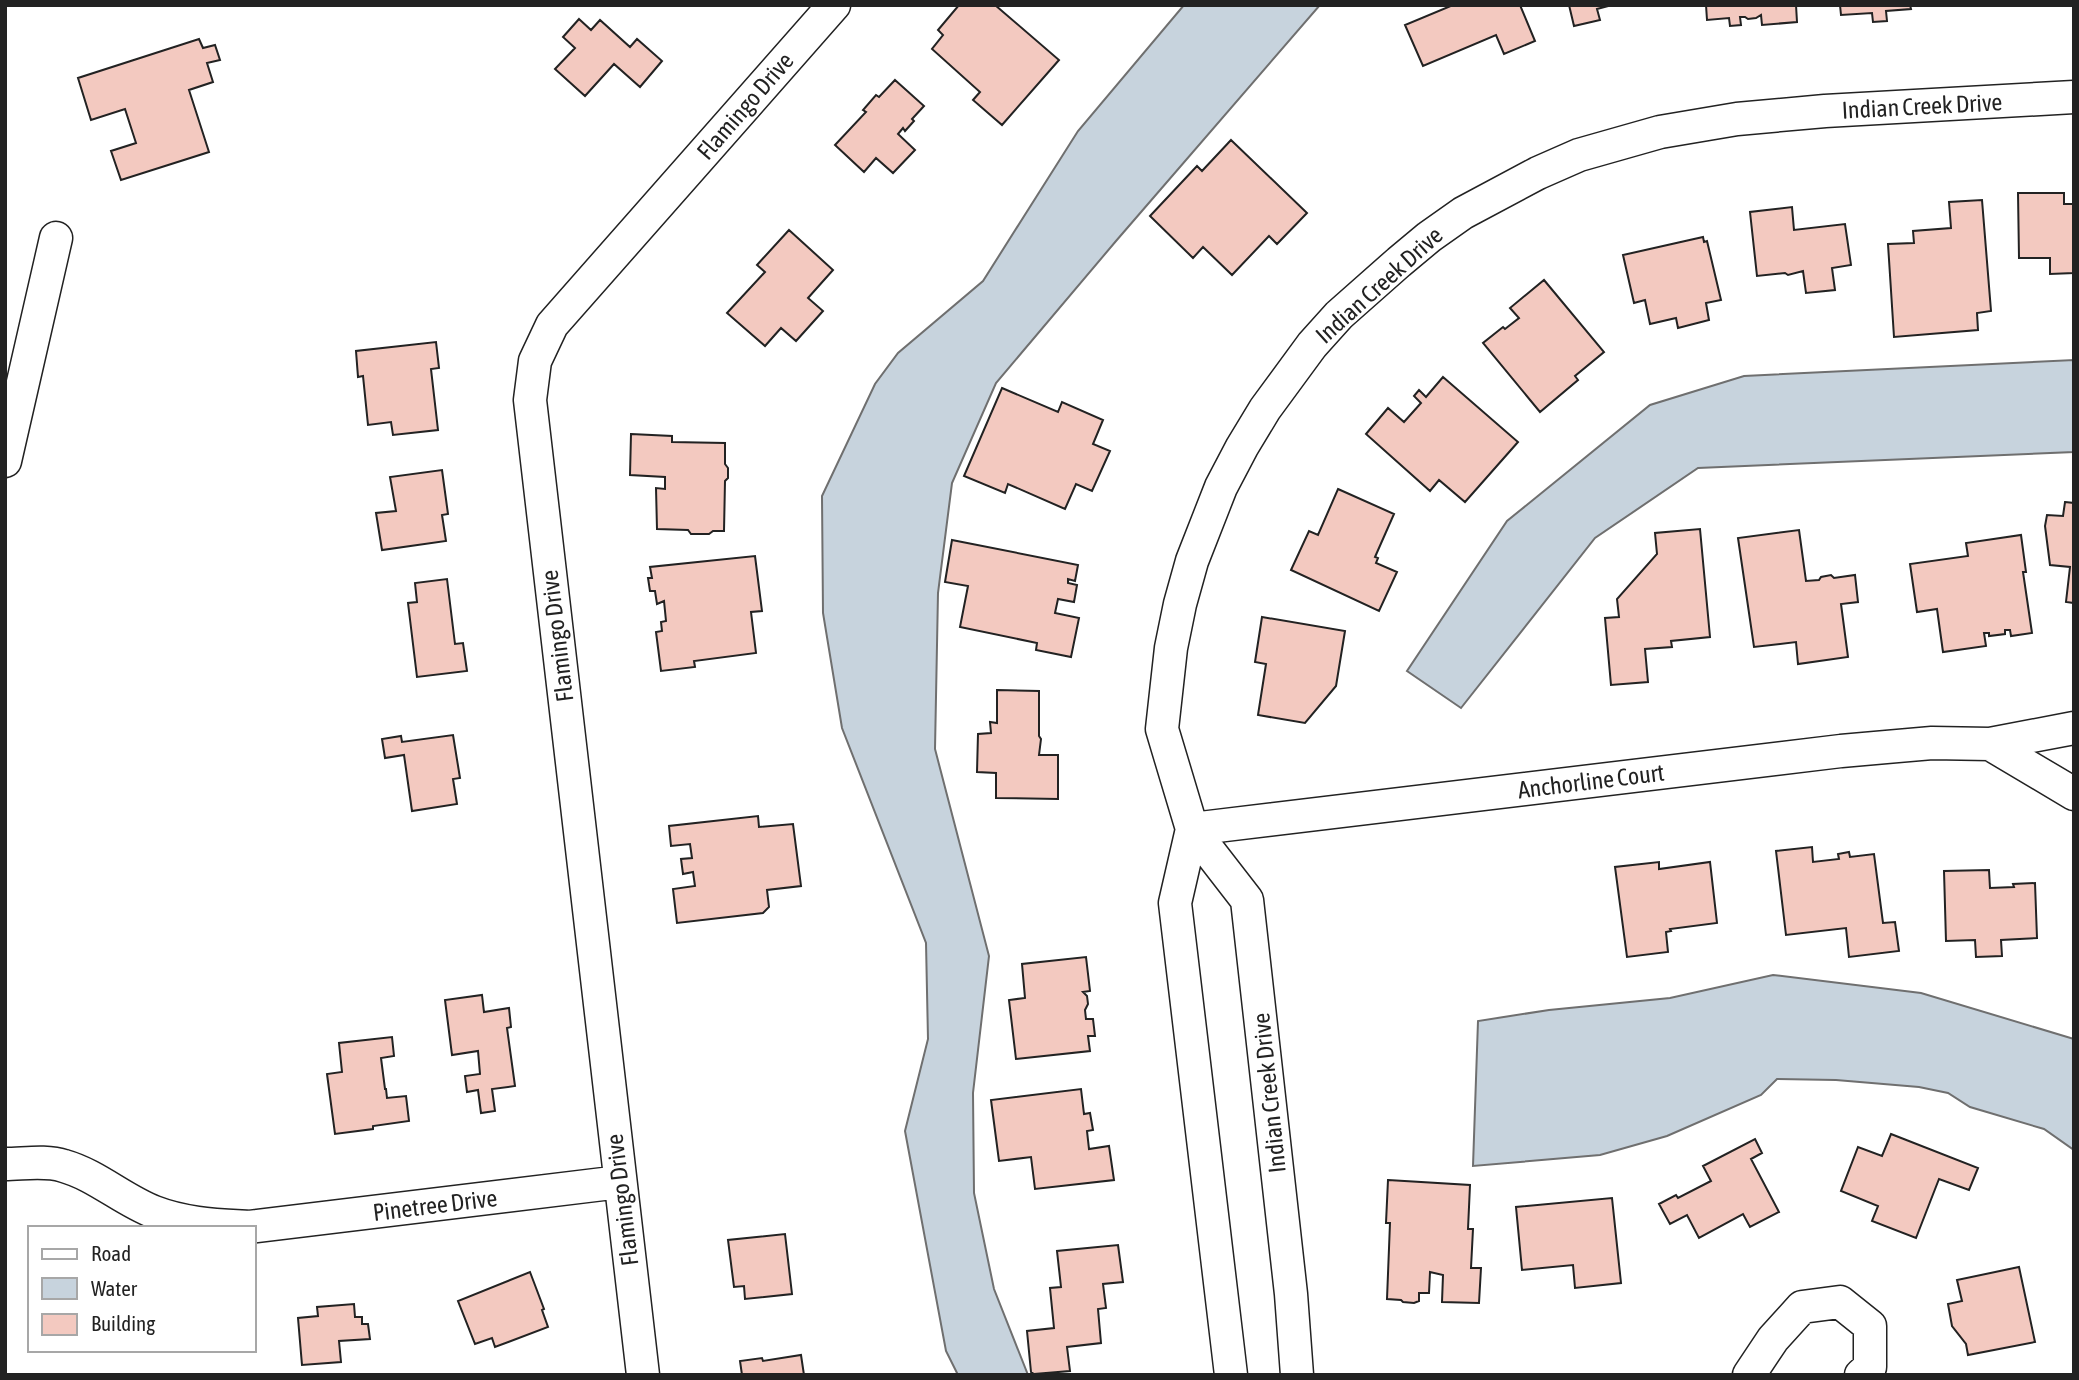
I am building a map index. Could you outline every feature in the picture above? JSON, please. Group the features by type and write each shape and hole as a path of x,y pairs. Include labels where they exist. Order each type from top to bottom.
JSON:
{"street":[{"name":"Flamingo Drive","path":"643,1375 530,400 535,361 552,325 834,5"},
{"name":"Indian Creek Drive","path":"1297,1375 1291,1294 1247,900 1192,829 1162,729 1171,648 1192,561 1221,487 1265,408 1312,345 1339,315 1399,262 1463,213 1538,173 1579,155 1660,132 1737,118 2074,97"},
{"path":"5,461 56,238"},
{"name":"Anchorline Court","path":"1192,829 1841,751 1932,743 1990,744 2074,729"},
{"name":"Anchorline Court","path":"1990,744 2074,794"},
{"name":"Indian Creek Drive","path":"1192,829 1175,903 1231,1375"},
{"name":"Pinetree Drive","path":"5,1164 62,1165 155,1213 191,1223 234,1226"},
{"name":"Pinetree Drive","path":"256,1226 620,1182"},
{"path":"1749,1375 1773,1339 1802,1307 1840,1302 1870,1326 1870,1367 1861,1375"}],"water":[{"path":"1184,5 1320,5 996,383 952,483 938,593 935,749 989,956 973,1093 974,1193 994,1289 1028,1375 958,1375 946,1351 905,1131 928,1039 926,943 842,728 823,613 822,496 875,384 898,353 983,281 1078,131"},
{"path":"2074,360 2074,452 1698,468 1595,538 1461,708 1407,671 1507,521 1650,405 1744,376"},
{"path":"1773,975 1921,993 2074,1039 2074,1150 2044,1129 1970,1107 1948,1093 1919,1087 1836,1080 1777,1079 1761,1095 1667,1136 1600,1155 1473,1166 1478,1021 1549,1010 1670,998"}],"building":[{"path":"959,5 995,5 1059,60 1002,125 973,100 980,92 932,49 943,35 938,30"},
{"path":"1453,5 1520,5 1535,41 1504,54 1496,35 1423,66 1405,25"},
{"path":"1569,5 1612,5 1597,9 1600,20 1574,26"},
{"path":"1706,5 1796,5 1797,22 1762,25 1761,15 1748,19 1740,17 1741,25 1730,26 1729,18 1707,20"},
{"path":"1840,5 1910,5 1911,9 1886,11 1887,21 1873,22 1872,13 1841,15"},
{"path":"579,19 591,30 600,20 630,47 637,39 662,61 640,87 614,64 585,96 555,69 575,48 563,37"},
{"path":"199,39 203,48 215,45 220,60 207,63 213,82 189,90 209,152 121,180 111,151 136,143 125,109 91,120 78,78"},
{"path":"895,80 924,106 905,131 903,128 898,134 915,150 893,173 876,158 864,172 835,145 866,112 863,110 876,95 879,97"},
{"path":"1231,140 1307,213 1277,244 1269,236 1232,275 1203,247 1193,258 1150,216 1197,166 1202,171"},
{"path":"2018,193 2064,193 2064,204 2074,204 2074,273 2050,274 2050,258 2019,258"},
{"path":"1982,200 1991,311 1977,313 1978,330 1894,337 1888,244 1914,243 1913,231 1951,228 1949,202"},
{"path":"1792,207 1794,230 1845,224 1851,265 1832,268 1835,290 1806,293 1803,271 1788,275 1757,276 1750,212"},
{"path":"789,230 833,270 808,298 823,311 796,341 781,328 765,346 727,313 765,272 757,265"},
{"path":"1703,237 1704,242 1707,241 1721,300 1706,303 1709,320 1678,328 1676,318 1650,324 1645,300 1634,303 1623,255"},
{"path":"1544,280 1604,352 1575,376 1578,380 1540,412 1483,343 1519,318 1510,308"},
{"path":"436,342 439,368 431,369 438,430 393,435 391,422 368,425 363,376 358,377 356,351"},
{"path":"1443,377 1518,442 1465,502 1439,480 1430,491 1366,434 1388,408 1404,422 1421,403 1414,396 1419,390 1426,397"},
{"path":"1002,388 1058,412 1062,402 1103,420 1093,444 1110,451 1092,491 1076,484 1065,509 1008,484 1005,493 964,476"},
{"path":"631,434 672,436 672,442 725,443 728,478 725,481 724,531 691,534 688,530 657,529 656,488 665,489 665,477 630,475"},
{"path":"442,470 448,514 442,515 446,541 382,550 376,513 396,511 390,477"},
{"path":"1338,489 1394,514 1375,557 1378,558 1376,563 1397,572 1379,611 1291,570 1309,531 1318,535"},
{"path":"2065,502 2074,503 2074,603 2066,602 2070,567 2050,565 2045,526 2047,515 2063,516"},
{"path":"1700,529 1710,637 1671,641 1672,647 1645,649 1648,682 1611,685 1605,618 1619,617 1617,599 1657,554 1655,533"},
{"path":"1799,530 1806,581 1831,575 1834,578 1855,575 1858,602 1841,604 1848,657 1798,664 1796,642 1754,647 1738,538"},
{"path":"2021,535 2026,572 2023,572 2032,633 2011,636 2010,630 2005,630 2005,634 1989,636 1989,633 1984,633 1986,646 1943,652 1937,609 1917,612 1910,564 1968,556 1966,543"},
{"path":"952,540 1078,565 1075,581 1068,579 1068,583 1077,585 1074,602 1058,599 1055,613 1079,618 1071,657 1036,650 1037,643 960,627 968,586 945,582"},
{"path":"755,556 762,611 751,612 756,653 694,661 695,667 661,671 656,632 662,631 661,622 666,621 664,601 657,604 655,591 650,591 650,567"},
{"path":"447,579 455,644 463,643 467,671 417,677 408,603 417,602 415,583"},
{"path":"1262,617 1345,631 1336,686 1305,723 1258,715 1266,664 1255,662"},
{"path":"997,690 1039,691 1039,755 1058,755 1058,799 996,798 996,773 977,772 978,734 991,733 990,722 997,723"},
{"path":"453,735 460,778 453,779 457,804 412,811 404,755 385,758 382,739 401,736 402,742"},
{"path":"758,816 759,827 793,824 801,886 767,890 769,907 763,913 677,923 673,889 695,886 693,872 683,874 681,859 692,858 690,844 671,846 669,826"},
{"path":"1812,847 1813,862 1839,859 1838,854 1849,852 1850,857 1874,854 1883,923 1895,922 1899,951 1849,957 1846,928 1786,935 1776,851"},
{"path":"1659,862 1659,869 1710,862 1717,923 1670,929 1671,931 1666,932 1668,952 1627,957 1615,867"},
{"path":"1989,870 1990,888 2035,883 2037,938 2001,940 2002,956 1976,957 1975,940 1946,941 1944,871"},
{"path":"1086,957 1090,991 1083,992 1087,996 1088,1004 1085,1010 1086,1019 1093,1019 1095,1036 1088,1036 1090,1051 1016,1059 1009,1000 1025,998 1022,964"},
{"path":"482,995 484,1012 509,1008 511,1027 507,1028 515,1086 492,1089 495,1111 481,1113 478,1090 467,1092 465,1076 480,1074 478,1051 452,1055 445,1000"},
{"path":"392,1037 394,1056 381,1058 385,1089 387,1098 406,1096 409,1121 335,1134 327,1074 342,1072 339,1043"},
{"path":"1081,1089 1084,1114 1090,1113 1093,1130 1087,1131 1089,1149 1109,1146 1114,1180 1035,1189 1031,1157 999,1161 991,1100"},
{"path":"1891,1134 1978,1168 1969,1190 1939,1179 1916,1238 1872,1221 1878,1206 1841,1191 1858,1147 1882,1156"},
{"path":"1755,1139 1762,1153 1751,1159 1779,1212 1750,1227 1743,1214 1699,1238 1687,1215 1670,1224 1659,1204 1676,1195 1678,1198 1711,1181 1703,1166"},
{"path":"1388,1180 1470,1185 1468,1229 1473,1229 1471,1268 1481,1268 1479,1303 1442,1302 1443,1275 1430,1272 1429,1293 1419,1293 1419,1301 1414,1303 1387,1299 1390,1223 1386,1223"},
{"path":"1612,1198 1621,1283 1575,1288 1573,1265 1522,1270 1516,1207"},
{"path":"785,1234 792,1294 745,1299 744,1286 734,1287 728,1240"},
{"path":"1118,1245 1123,1282 1103,1284 1106,1308 1098,1309 1101,1343 1067,1347 1070,1371 1031,1372 1027,1331 1054,1328 1050,1288 1061,1287 1057,1251"},
{"path":"2019,1267 2035,1342 1968,1355 1966,1344 1952,1326 1948,1304 1962,1301 1957,1280"},
{"path":"530,1272 548,1327 495,1347 492,1338 475,1344 458,1301"},
{"path":"354,1304 355,1317 362,1317 362,1324 368,1324 370,1339 339,1341 341,1362 302,1365 298,1318 318,1316 317,1307"},
{"path":"801,1355 804,1375 742,1375 740,1361 762,1358 763,1361"}]}
